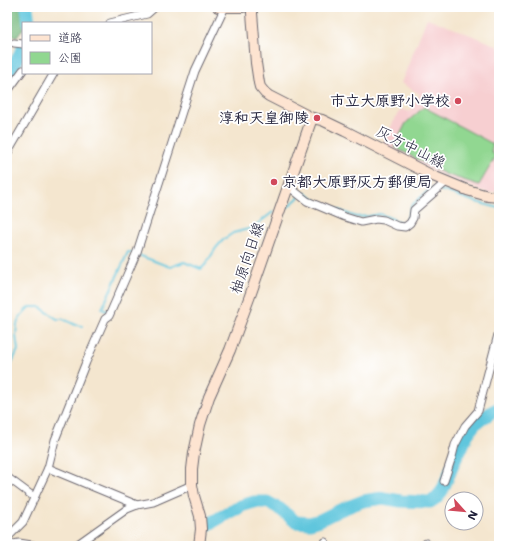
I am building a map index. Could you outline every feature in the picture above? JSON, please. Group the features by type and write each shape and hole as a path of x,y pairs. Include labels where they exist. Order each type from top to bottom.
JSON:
{"main road":[{"path":"218,7 243,7"},
{"path":"252,7 256,63 260,87 272,98 312,118"},
{"name":"灰方中山線","path":"312,118 322,120 446,182 488,196 499,197"},
{"name":"柚原向日線","path":"199,546 201,529 200,516 192,485 192,469 200,425 209,396 251,293 312,118"}],"street":[{"path":"114,22 147,14 155,7"},
{"path":"7,538 23,522 48,468 55,440 86,362 105,319 109,316 136,254 195,71 225,7"},
{"path":"14,43 22,44"},
{"path":"7,92 22,71"},
{"path":"7,154 53,74"},
{"path":"288,186 307,201 361,222 376,219 405,227 413,218 414,210 446,182"},
{"path":"444,481 455,445 465,426 478,411 499,331"},
{"path":"48,468 137,505"},
{"path":"7,477 34,497"},
{"path":"75,546 127,509 137,505 153,502 192,485"},
{"path":"322,546 325,542 328,546"},
{"path":"7,545 19,543 38,546"}],"shaded area":[{"name":"市立大原野小学校","path":"427,18 499,47 499,191 488,193 449,179 382,146 395,118 401,109 410,112 420,94 401,83"}],"green space":[{"path":"10,7 21,7 24,22 22,22 22,30 18,36 7,36"},
{"path":"424,107 493,144 491,152 496,156 479,185 445,174 394,147 406,123"}],"waterway":[{"path":"27,7 29,22"},
{"path":"7,73 17,60 22,49"},
{"path":"333,208 356,217 380,214 403,223 406,222 411,206 430,189 435,188"},
{"path":"440,190 499,208"},
{"path":"303,195 305,193 318,202"},
{"path":"288,207 299,197"},
{"path":"107,311 102,309 128,252 170,267 184,262 201,269 223,240 233,233 252,228 273,212"},
{"path":"7,365 11,364 18,350 16,336 17,324 21,316 29,307 40,307 57,319 63,319 76,325 83,326"},
{"path":"209,524 241,506 254,502 267,502 280,509 296,522 310,523 363,501 383,498 401,501 430,502 442,491 467,435 475,424 499,408"}],"place":[{"name":"市立大原野小学校","path":"458,101"},
{"name":"淳和天皇御陵","path":"317,118"},
{"name":"京都大原野灰方郵便局","path":"274,182"}]}
